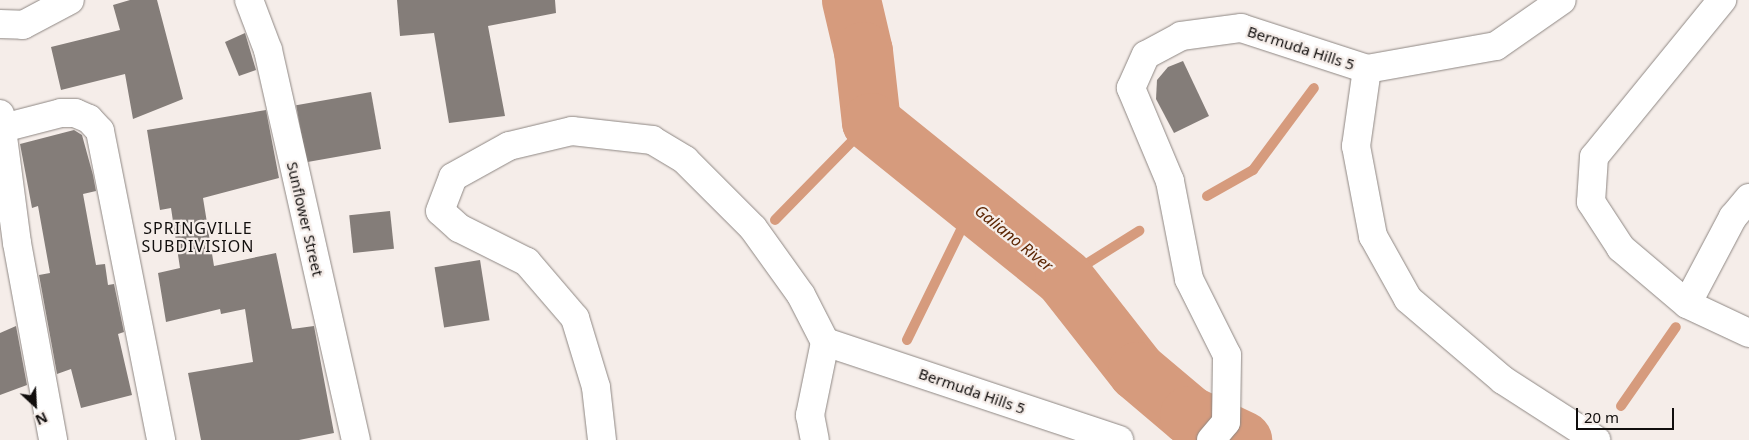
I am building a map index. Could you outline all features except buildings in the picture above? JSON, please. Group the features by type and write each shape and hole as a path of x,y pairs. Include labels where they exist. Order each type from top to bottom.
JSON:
{"street":[{"path":"0,24 23,25 70,0"},
{"name":"Sunflower Street","path":"249,0 268,50 356,440"},
{"path":"1367,69 1496,46 1562,0"},
{"path":"1722,0 1594,156 1591,202 1621,248 1687,304 1749,333"},
{"name":"Bermuda Hills 5","path":"1219,431 1227,354 1189,279 1170,181 1130,88 1146,54 1181,36 1241,28 1367,69 1356,146 1373,236 1408,300 1503,380 1596,440"},
{"path":"52,440 16,243 2,121 60,113 76,113 89,119 100,131 161,440"},
{"path":"602,440 596,387 575,318 527,262 459,228 440,211 453,177 509,146 572,131 652,140 692,166 753,228 801,295 825,342 810,415 815,440"},
{"path":"1687,304 1733,217 1749,198"},
{"name":"Bermuda Hills 5","path":"825,342 1119,440"}],"waterway":[{"name":"Galiano River","path":"851,0 863,51 871,122 1064,278 1137,371 1189,415 1242,440"},
{"path":"1207,196 1253,170 1314,88"},
{"path":"775,220 871,122"},
{"path":"907,340 974,203"},
{"path":"1064,278 1139,231"},
{"path":"1621,406 1676,327"}],"district":[{"name":"SPRINGVILLE SUBDIVISION","path":"198,237"}]}
